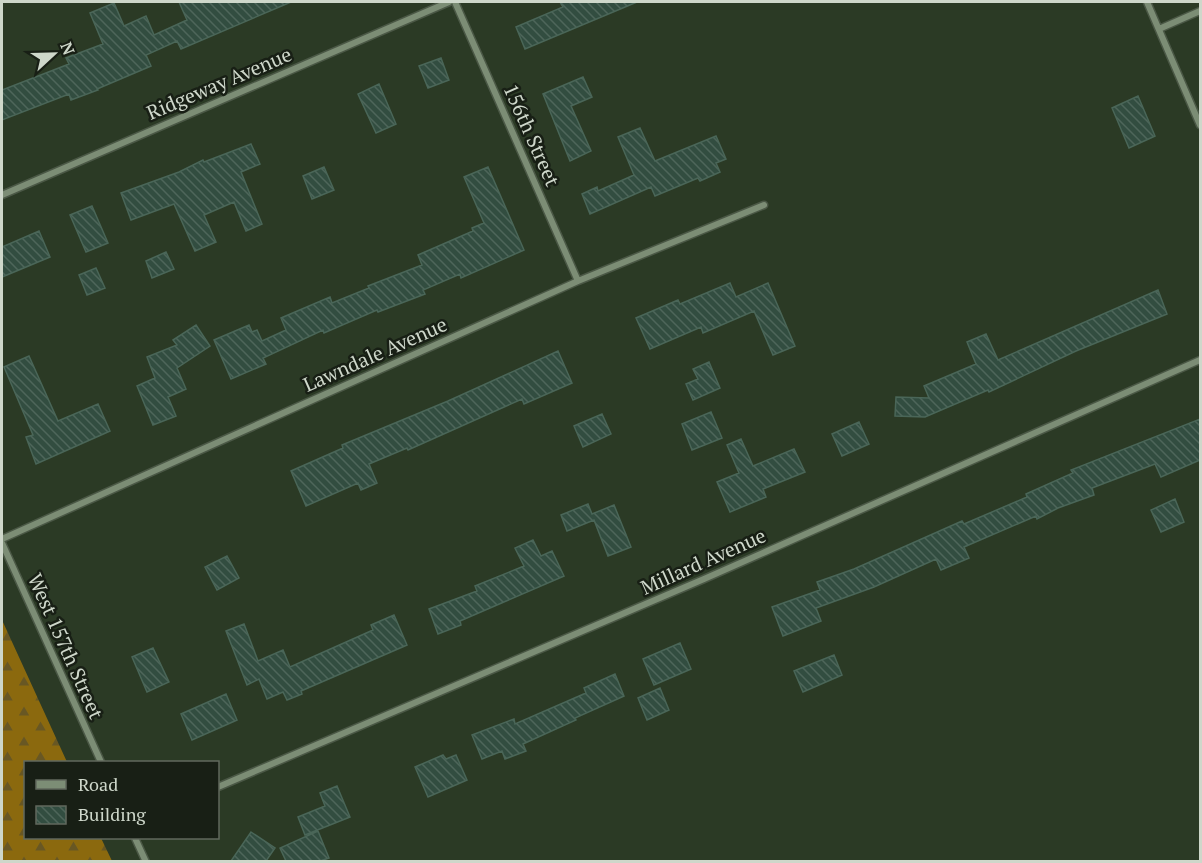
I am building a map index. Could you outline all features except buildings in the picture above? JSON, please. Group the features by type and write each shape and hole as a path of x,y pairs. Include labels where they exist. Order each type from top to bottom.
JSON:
{"street":[{"name":"Ridgeway Avenue","path":"2,195 449,2"},
{"name":"156th Street","path":"455,2 578,281"},
{"path":"1147,2 1200,125"},
{"path":"1159,29 1200,11"},
{"name":"Lawndale Avenue","path":"2,541 578,281 764,205"},
{"name":"Millard Avenue","path":"219,787 704,579 1200,360"},
{"name":"West 157th Street","path":"2,541 101,761"},
{"path":"136,839 147,861"}],"green space":[{"path":"2,620 67,761 24,761 24,839 101,839 112,861 2,861"}]}
